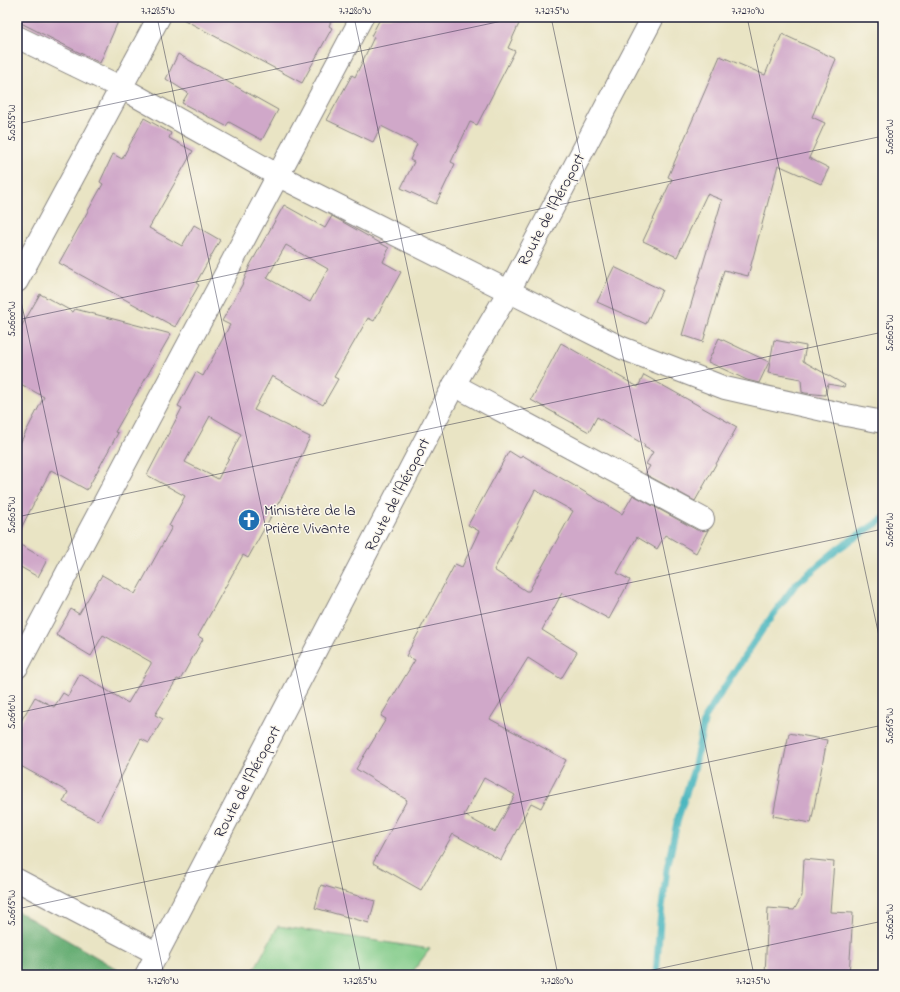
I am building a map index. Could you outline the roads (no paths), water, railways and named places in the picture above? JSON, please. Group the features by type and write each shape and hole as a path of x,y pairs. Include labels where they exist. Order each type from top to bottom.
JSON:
{"street":[{"path":"17,281 159,17"},
{"path":"17,667 279,176 362,17"},
{"name":"Route de l'Aéroport","path":"146,975 454,386 509,291 653,17"},
{"path":"17,37 122,88 279,176 622,348 725,388 883,422"},
{"path":"454,386 703,519"},
{"path":"17,880 158,954"}],"waterway":[{"path":"656,975 660,922 667,869 678,818 694,769 705,717 762,630 795,585 839,548 883,519"}],"place":[{"name":"Ministère de la Prière Vivante","path":"249,520"}]}
